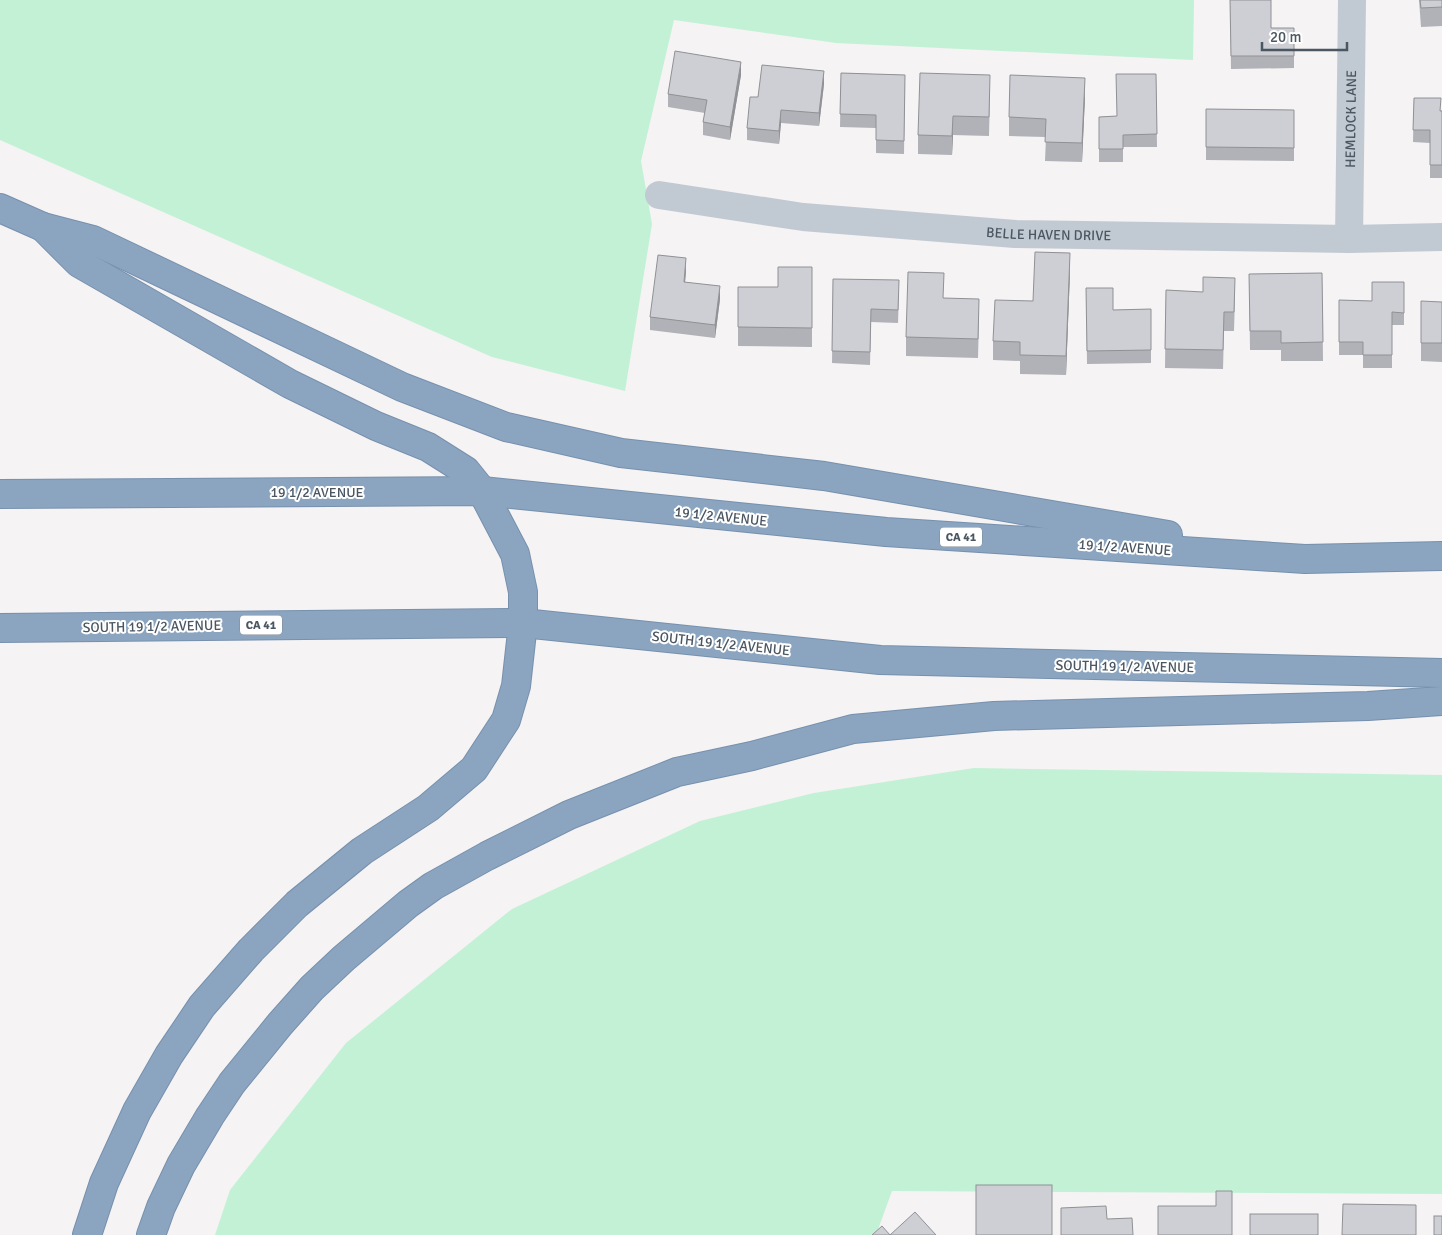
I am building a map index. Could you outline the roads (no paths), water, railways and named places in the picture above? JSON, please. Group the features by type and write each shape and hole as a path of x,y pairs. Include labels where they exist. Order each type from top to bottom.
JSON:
{"highway":[{"path":"0,208 43,227 93,240 402,388 506,427 621,453 824,476 1305,559"},
{"path":"43,227 79,263 290,384 376,426 428,447 466,471 482,491 515,554 523,592 523,623 516,686 506,720 474,769 428,808 362,851 297,904 251,950 202,1006 137,1111 104,1183 87,1235"},
{"name":"19 1/2 AVENUE","path":"0,494 482,491 886,532 1305,559 1442,556"},
{"name":"SOUTH 19 1/2 AVENUE","path":"0,628 523,623 880,660 1442,673"},
{"path":"151,1235 161,1207 181,1165 232,1082 312,988 344,958 433,886 487,856 569,815 676,772 752,756 853,730 994,716 1368,706 1442,700"}],"street":[{"name":"HEMLOCK LANE","path":"1349,238 1352,0"},
{"name":"BELLE HAVEN DRIVE","path":"658,195 803,217 1015,234 1349,238 1442,237"}]}
